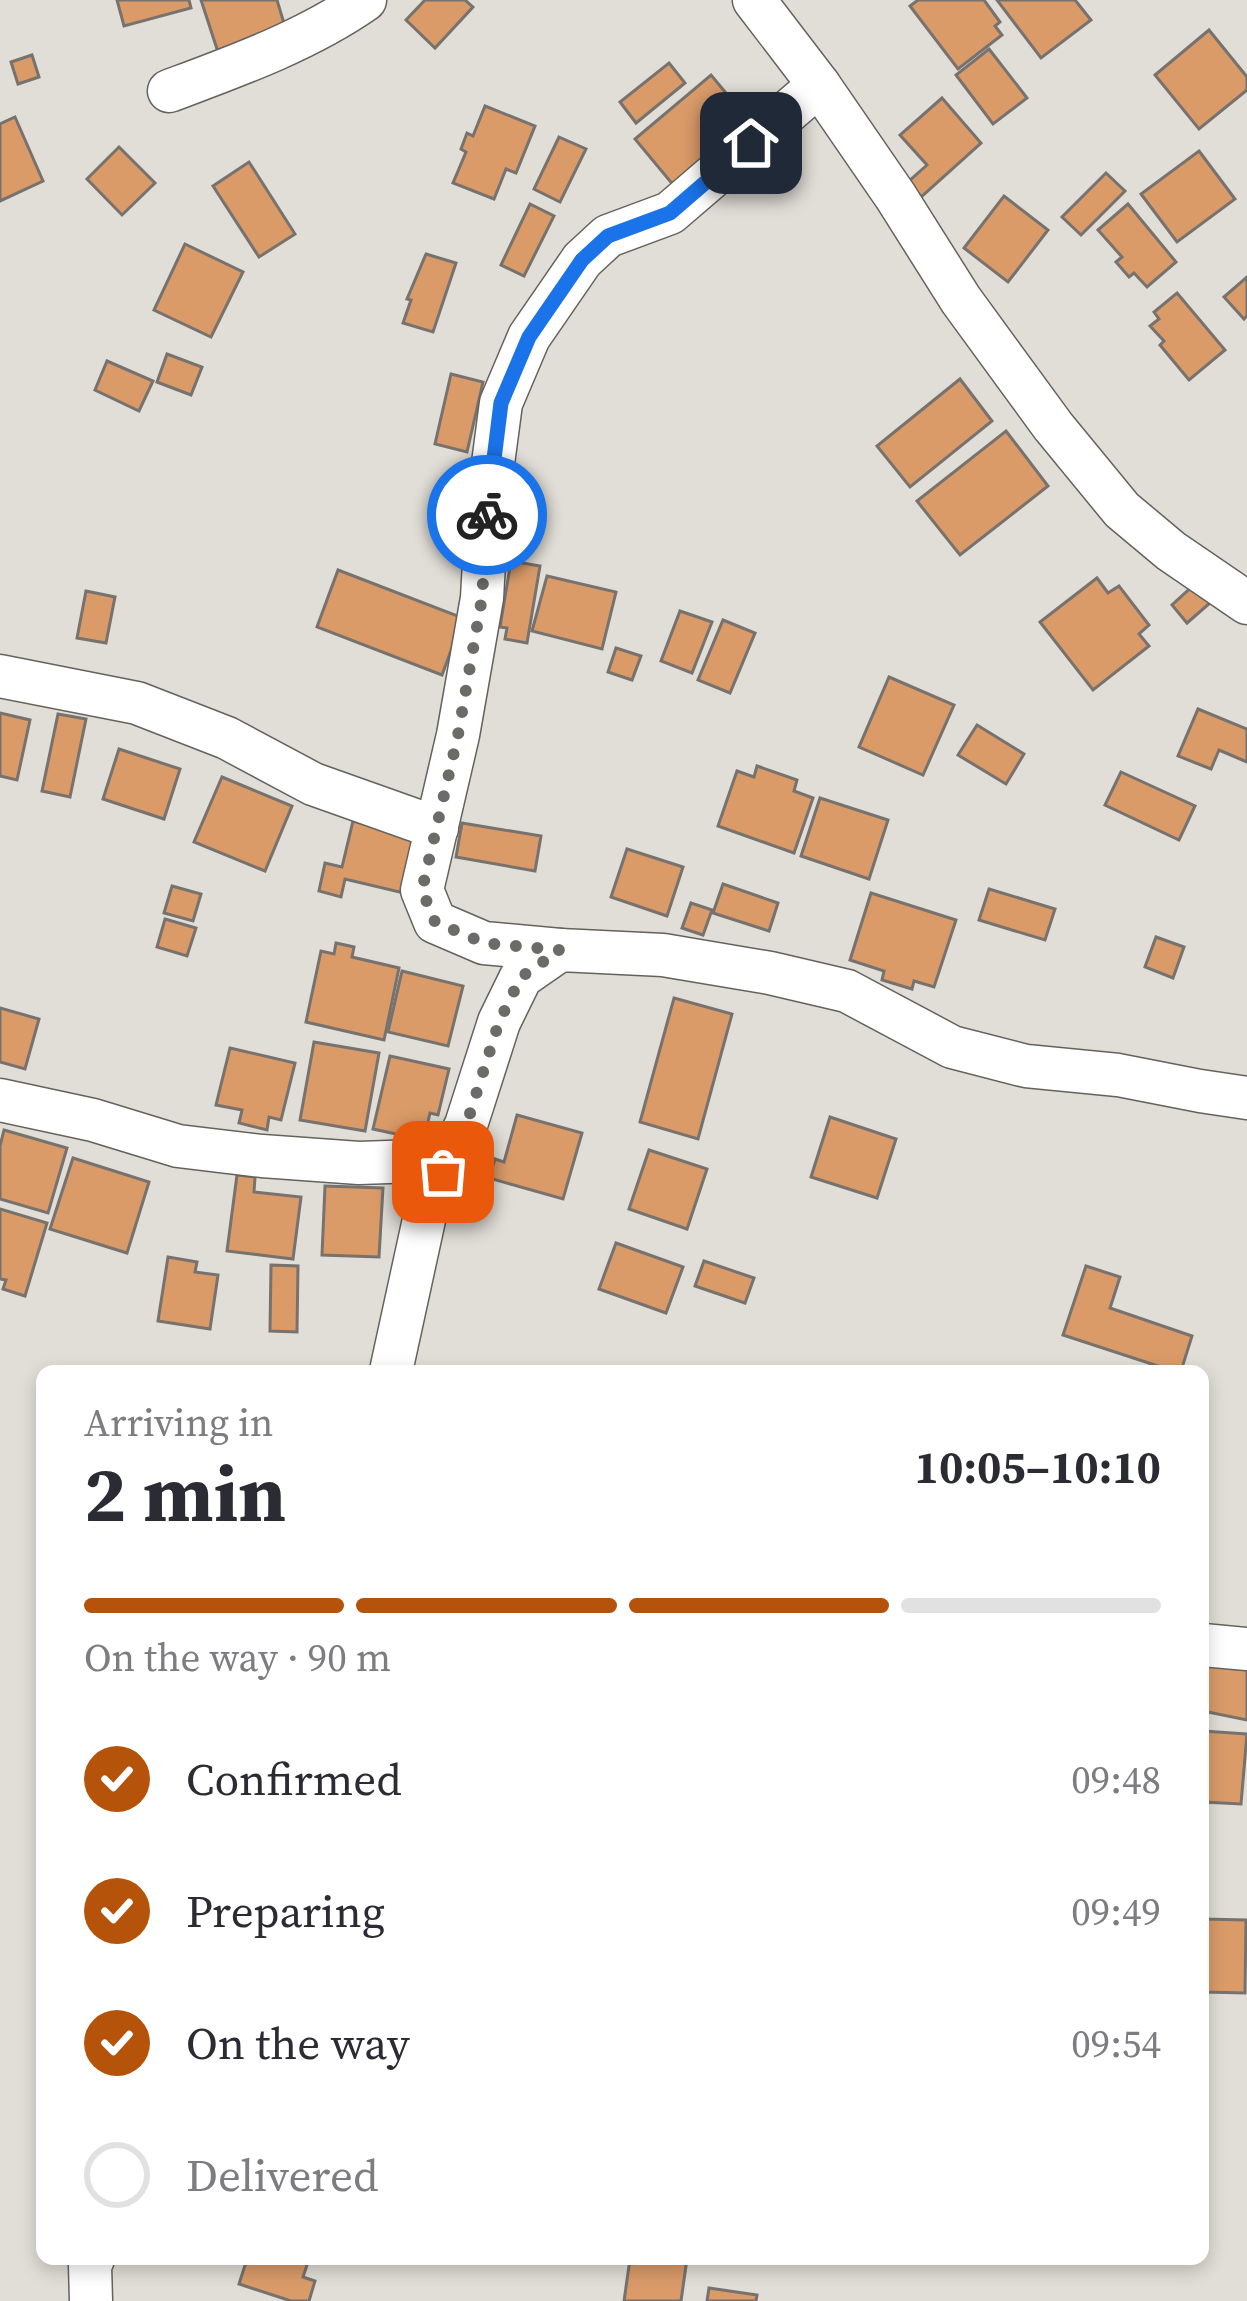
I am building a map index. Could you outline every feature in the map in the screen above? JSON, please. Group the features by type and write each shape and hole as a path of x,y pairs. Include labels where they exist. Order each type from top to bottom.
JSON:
{"street":[{"path":"169,91 338,19 364,0"},
{"path":"754,0 819,85 961,300 1053,426 1122,510 1171,551 1247,603"},
{"path":"819,85 670,213 608,236 582,260 529,337 501,403 487,509 482,598 458,735 422,890 435,922 484,943 663,956 770,973 848,991 952,1047 1026,1066 1118,1075 1247,1098"},
{"path":"0,676 137,703 227,738 313,784 437,828"},
{"path":"392,1365 425,1215 466,1126 499,1022 521,977 560,950"},
{"path":"0,1100 93,1120 178,1146 340,1162 417,1161 443,1172"},
{"path":"1209,1646 1247,1649"},
{"path":"90,2265 91,2301"}],"building":[{"path":"117,0 189,0 191,8 124,26"},
{"path":"201,0 277,0 286,30 218,52"},
{"path":"425,0 465,0 473,7 435,48 406,20"},
{"path":"918,0 984,0 1000,22 995,26 1002,35 958,69 910,6"},
{"path":"997,0 1075,0 1091,20 1041,58"},
{"path":"1209,30 1247,77 1247,90 1199,129 1155,75"},
{"path":"989,49 1027,98 993,124 956,75"},
{"path":"32,55 39,77 18,84 11,62"},
{"path":"669,63 685,83 636,123 620,102"},
{"path":"711,75 750,122 674,186 635,139"},
{"path":"942,98 981,143 921,197 908,182 927,165 900,135"},
{"path":"485,106 535,126 516,173 506,169 494,199 453,183 466,152 461,149 467,133 473,136"},
{"path":"15,117 43,181 0,201 0,124"},
{"path":"559,137 586,149 560,202 534,189"},
{"path":"119,147 155,183 122,215 87,179"},
{"path":"1199,151 1235,199 1177,242 1141,194"},
{"path":"249,162 295,234 259,257 213,186"},
{"path":"1106,173 1125,191 1081,235 1062,217"},
{"path":"1004,196 1048,230 1008,282 964,248"},
{"path":"530,204 554,216 524,276 501,265"},
{"path":"1128,204 1176,262 1147,287 1116,262 1122,257 1098,230"},
{"path":"185,244 243,272 211,337 154,310"},
{"path":"426,254 456,263 433,332 403,323 411,300 407,299"},
{"path":"1247,277 1247,316 1244,319 1224,297"},
{"path":"1177,293 1225,350 1189,380 1150,326 1159,319 1154,312"},
{"path":"167,354 202,367 191,395 157,382"},
{"path":"107,361 153,381 139,411 95,390"},
{"path":"451,374 483,382 467,452 435,444"},
{"path":"960,379 992,421 910,487 877,446"},
{"path":"1006,431 1048,486 960,555 917,501"},
{"path":"511,561 540,566 527,643 505,639 507,628 500,627"},
{"path":"338,570 463,618 442,675 317,627"},
{"path":"547,576 616,592 602,649 532,631"},
{"path":"1097,578 1108,593 1119,586 1149,625 1139,634 1149,646 1093,690 1040,622"},
{"path":"1195,584 1211,602 1187,623 1172,605"},
{"path":"86,591 115,597 106,643 77,638"},
{"path":"680,611 712,622 692,673 661,661"},
{"path":"723,620 755,633 730,693 698,680"},
{"path":"616,648 641,656 632,680 608,672"},
{"path":"889,677 954,705 923,775 859,747"},
{"path":"1198,709 1247,729 1247,762 1219,750 1211,769 1178,756"},
{"path":"0,713 30,720 17,780 0,776"},
{"path":"58,714 86,719 70,797 42,791"},
{"path":"977,725 1024,754 1006,784 958,755"},
{"path":"119,749 180,769 164,819 103,799"},
{"path":"757,766 797,780 794,791 813,798 794,853 718,826 737,771 754,777"},
{"path":"1121,772 1195,806 1179,840 1105,805"},
{"path":"222,777 292,806 265,871 194,842"},
{"path":"820,798 888,820 869,879 801,856"},
{"path":"353,821 426,839 412,895 345,879 341,897 319,891 325,863 342,867"},
{"path":"462,823 541,836 535,871 456,857"},
{"path":"627,849 683,867 667,916 611,897"},
{"path":"723,884 778,903 769,931 713,913"},
{"path":"172,886 201,894 193,921 164,913"},
{"path":"989,889 1055,909 1045,940 979,920"},
{"path":"871,893 956,920 934,987 914,981 912,989 882,980 884,971 850,960"},
{"path":"691,903 712,910 703,935 682,928"},
{"path":"165,919 196,928 187,956 157,947"},
{"path":"1156,937 1184,947 1173,978 1145,967"},
{"path":"336,943 354,947 352,957 399,968 384,1040 306,1022 321,951 334,954"},
{"path":"402,971 463,986 448,1046 388,1032"},
{"path":"674,998 732,1014 698,1139 640,1122"},
{"path":"0,1008 39,1019 25,1069 0,1062"},
{"path":"314,1042 379,1053 365,1131 300,1120"},
{"path":"230,1048 295,1063 281,1120 269,1117 267,1130 239,1123 242,1110 216,1105"},
{"path":"390,1056 449,1069 438,1115 430,1113 424,1140 373,1129"},
{"path":"517,1115 582,1133 563,1199 489,1178 495,1159 504,1162"},
{"path":"830,1117 896,1139 877,1198 811,1177"},
{"path":"4,1130 67,1148 48,1213 0,1199"},
{"path":"649,1150 707,1169 687,1229 629,1209"},
{"path":"73,1158 149,1182 127,1253 50,1229"},
{"path":"237,1175 255,1177 254,1192 301,1197 293,1259 227,1251"},
{"path":"325,1186 383,1188 379,1257 322,1255"},
{"path":"0,1209 47,1223 25,1296 3,1289 6,1280 0,1279"},
{"path":"616,1243 683,1267 666,1313 599,1289"},
{"path":"168,1257 197,1262 195,1272 218,1275 210,1329 158,1321"},
{"path":"704,1261 754,1278 745,1303 695,1286"},
{"path":"271,1265 298,1266 297,1332 270,1331"},
{"path":"1086,1266 1120,1277 1110,1308 1192,1336 1183,1365 1155,1365 1063,1335"},
{"path":"1209,1661 1247,1668 1247,1720 1209,1712"},
{"path":"1209,1731 1247,1734 1241,1804 1209,1802"},
{"path":"1209,1919 1246,1920 1245,1993 1209,1992"},
{"path":"245,2265 307,2265 303,2277 315,2281 309,2301 291,2301 239,2284"},
{"path":"629,2265 686,2265 681,2301 624,2301"},
{"path":"709,2288 757,2295 756,2301 707,2301"}],"way so far":[{"path":"443,1172 466,1126 499,1022 521,977 560,950 484,943 450,930 435,922 422,890 458,735 482,598 487,515"}],"route":[{"path":"487,515 501,403 529,337 582,260 608,236 670,213 751,143"}]}
